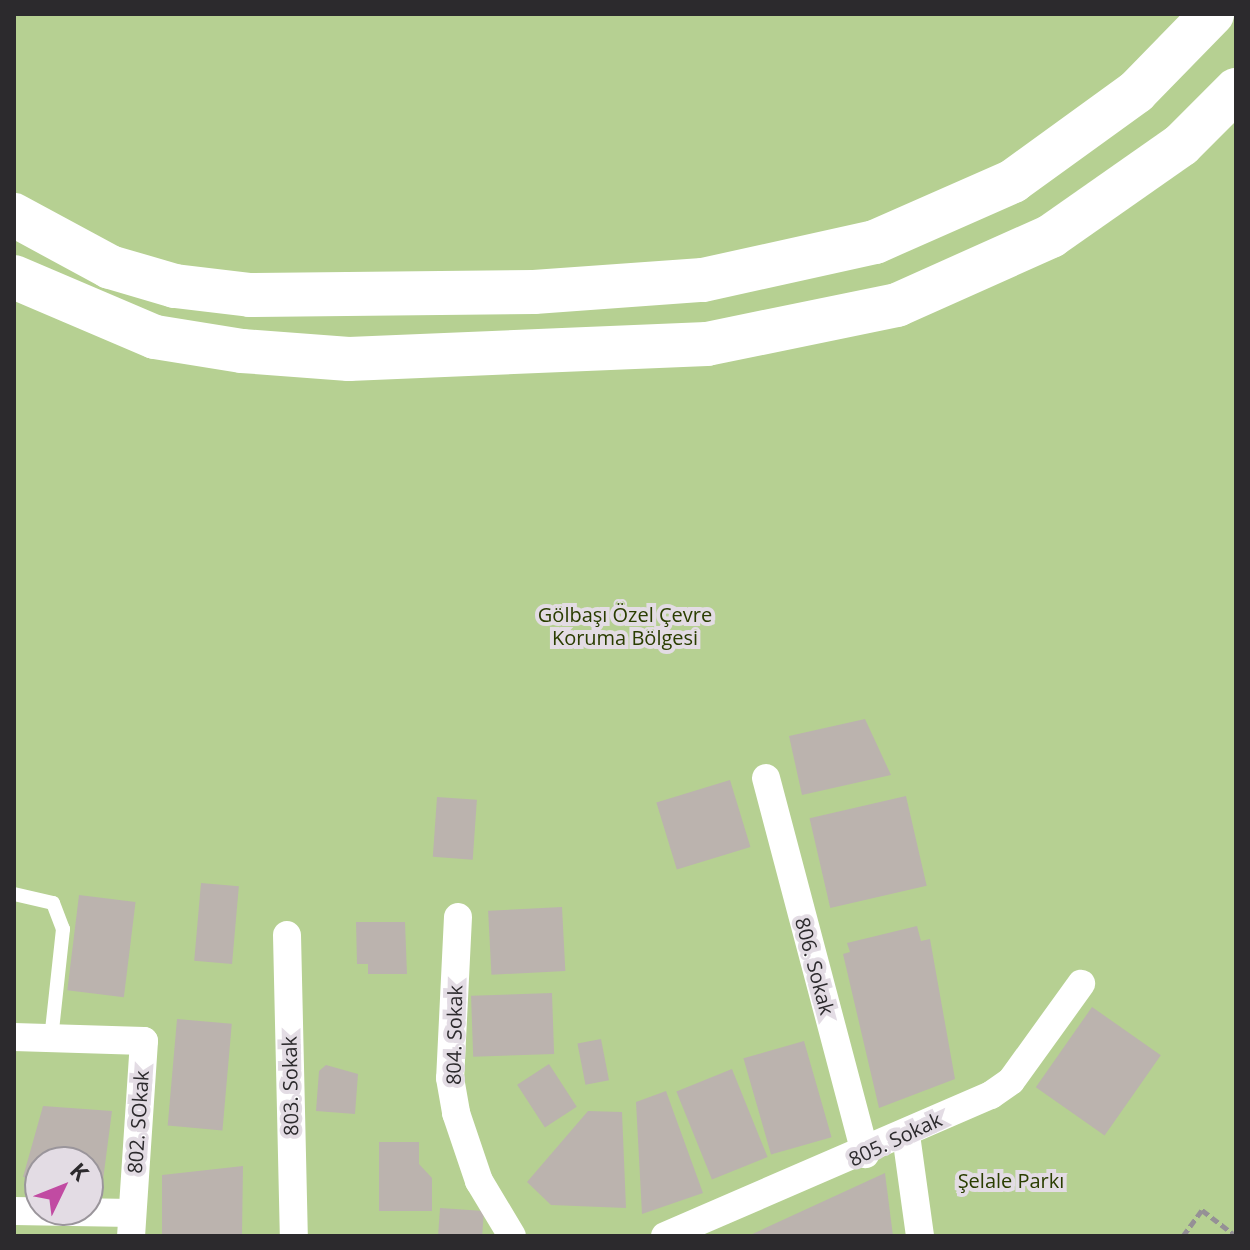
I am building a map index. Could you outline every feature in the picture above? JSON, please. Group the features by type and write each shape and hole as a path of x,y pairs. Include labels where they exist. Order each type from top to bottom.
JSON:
{"highway":[{"path":"14,215 110,267 175,286 250,295 534,292 734,275 875,242 1013,181 1136,92 1212,14"},
{"path":"14,277 155,337 242,351 349,359 707,344 897,305 1051,236 1181,145 1236,90"}],"street":[{"name":"806. Sokak","path":"766,778 865,1154"},
{"name":"804. Sokak","path":"458,917 454,1102 479,1181 512,1236"},
{"name":"803. Sokak","path":"287,935 294,1236"},
{"name":"805. Sokak","path":"665,1236 865,1154 1011,1081 1081,984"},
{"name":"802. SOkak","path":"14,1037 144,1041 132,1224"},
{"path":"906,1135 920,1236"},
{"path":"14,1211 132,1224"}],"lane":[{"path":"14,894 53,903 63,929 51,1040"}],"path":[{"path":"1183,1236 1202,1210 1236,1236"}],"green space":[{"name":"Gölbaşı Özel Çevre Koruma Bölgesi","path":"14,14 1236,14 1236,1236 14,1236"}],"building":[{"path":"865,719 891,775 802,795 789,736"},
{"path":"730,780 750,847 677,869 656,803"},
{"path":"906,796 927,886 830,908 810,818"},
{"path":"437,797 477,800 473,860 433,857"},
{"path":"201,883 239,886 232,964 194,961"},
{"path":"79,895 136,902 124,997 67,990"},
{"path":"562,907 565,971 491,975 488,911"},
{"path":"356,922 405,922 407,974 368,974 368,964 357,964"},
{"path":"917,926 921,941 930,939 955,1079 879,1108 843,954 850,952 847,943"},
{"path":"552,993 554,1054 473,1057 471,996"},
{"path":"1092,1007 1161,1055 1105,1135 1036,1087"},
{"path":"177,1019 232,1024 222,1130 168,1126"},
{"path":"601,1039 609,1080 585,1085 577,1044"},
{"path":"804,1041 832,1137 771,1154 743,1058"},
{"path":"549,1064 577,1107 545,1127 517,1085"},
{"path":"326,1065 358,1074 355,1114 316,1111 319,1071"},
{"path":"732,1069 768,1157 712,1180 676,1091"},
{"path":"666,1091 703,1193 642,1214 636,1102"},
{"path":"43,1106 112,1111 104,1173 104,1146 32,1146"},
{"path":"588,1111 622,1112 626,1208 551,1205 527,1182"},
{"path":"379,1142 419,1142 419,1164 432,1178 432,1211 379,1211"},
{"path":"243,1166 242,1236 162,1236 162,1175"},
{"path":"885,1173 893,1236 748,1236"},
{"path":"440,1208 484,1211 482,1236 438,1235"}],"park label":[{"name":"Şelale Parkı","path":"1011,1180"}]}
